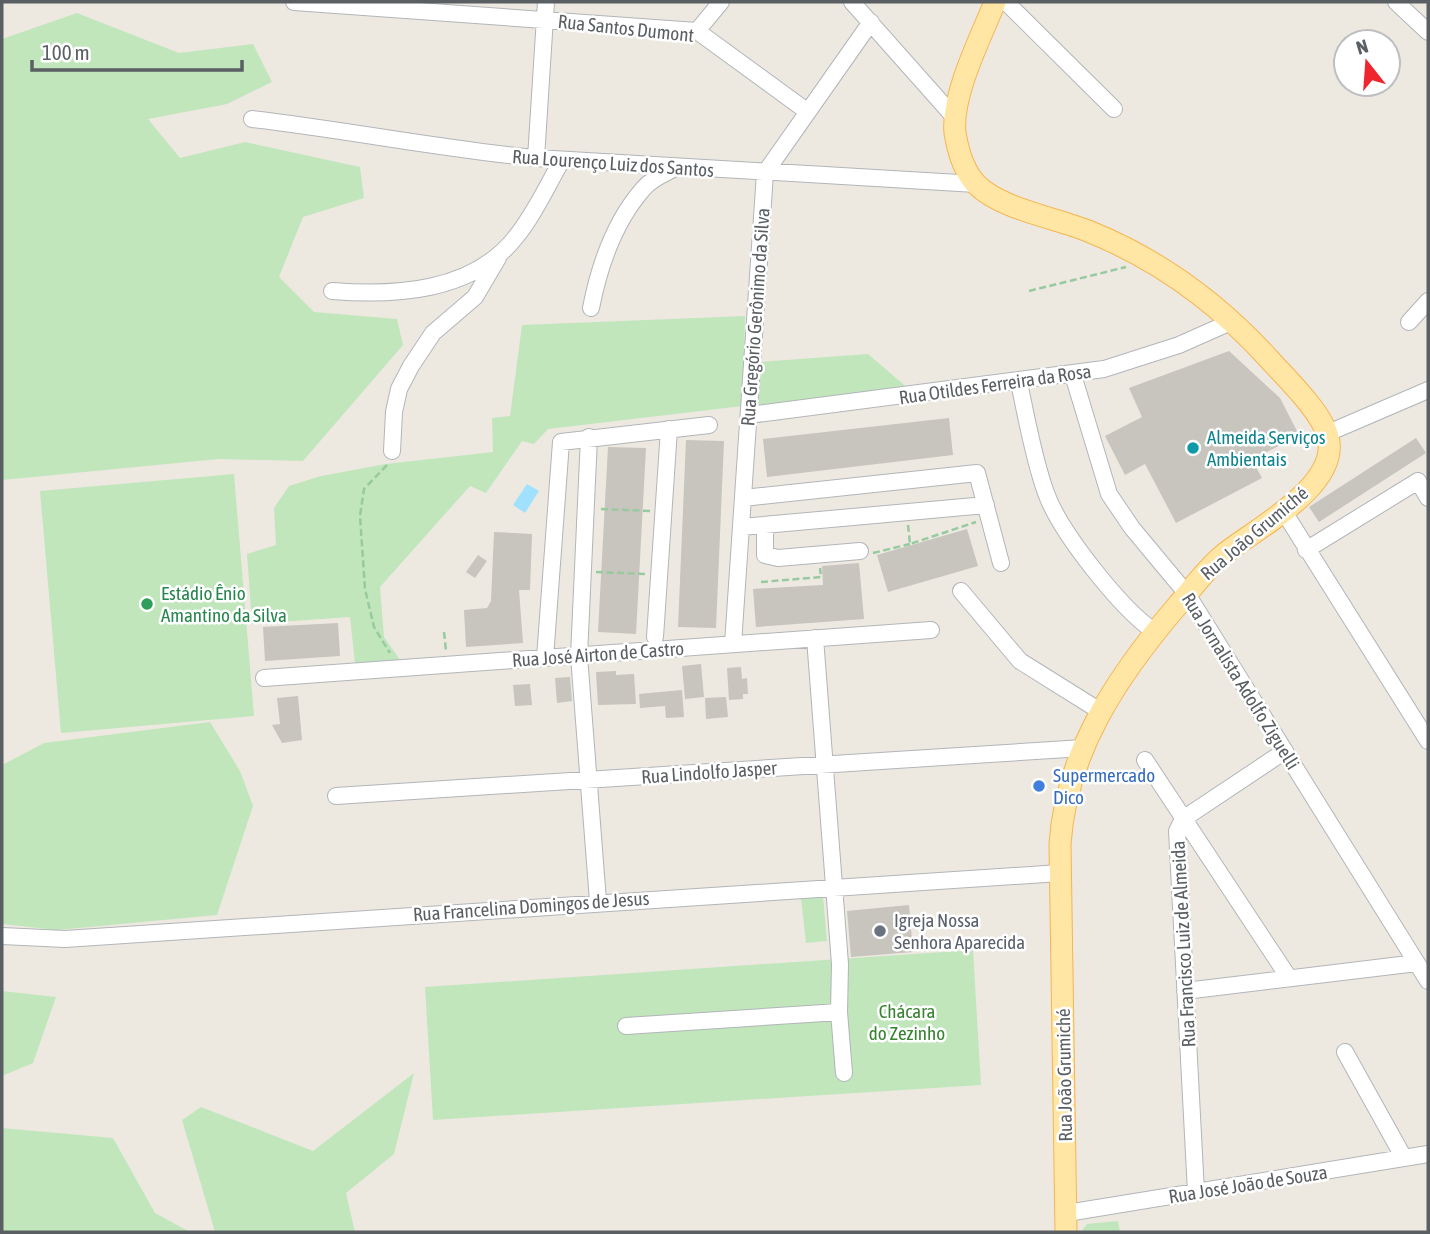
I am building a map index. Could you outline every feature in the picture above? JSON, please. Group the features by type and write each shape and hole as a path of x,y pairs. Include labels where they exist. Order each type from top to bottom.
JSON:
{"main road":[{"path":"995,2 969,69 955,118 961,159 976,184 995,197 1091,232 1146,260 1206,298 1233,321 1296,389 1328,433"},
{"name":"Rua João Grumiché","path":"1066,1223 1060,873 1065,801 1083,748 1100,711 1155,632 1202,574 1224,554 1301,499 1318,477 1329,443 1328,433"}],"street":[{"name":"Rua Santos Dumont","path":"294,2 696,31 808,112"},
{"path":"537,159 546,2"},
{"path":"696,31 721,2"},
{"path":"852,2 955,118"},
{"path":"1006,2 1114,109"},
{"path":"1396,2 1428,32"},
{"path":"765,173 871,22"},
{"name":"Rua Lourenço Luiz dos Santos","path":"252,119 321,127 471,152 537,159 976,184"},
{"path":"392,451 394,412 399,389 411,366 433,333 475,297 501,253 523,227 562,160"},
{"path":"591,308 604,260 632,205 651,181 677,167"},
{"name":"Rua Gregório Gerônimo da Silva","path":"733,644 765,173"},
{"path":"332,291 373,293 442,285 477,270 501,253"},
{"path":"1409,322 1428,301"},
{"name":"Rua Otildes Ferreira da Rosa","path":"748,415 1073,375 1134,361 1233,321"},
{"name":"Rua Jornalista Adolfo Ziguelli","path":"1073,375 1109,494 1132,528 1187,594 1428,981"},
{"path":"1018,383 1041,476 1053,509 1115,593 1141,622 1155,632"},
{"path":"1328,433 1428,390"},
{"path":"545,658 561,442 709,425"},
{"path":"655,636 669,429"},
{"path":"589,437 579,656 598,901"},
{"path":"743,498 977,473 1001,563"},
{"path":"1306,550 1418,481 1428,498"},
{"path":"741,527 986,505"},
{"path":"1284,512 1428,741"},
{"path":"765,525 765,555 778,558 860,551"},
{"path":"961,591 1020,661 1100,711"},
{"name":"Rua José Airton de Castro","path":"264,678 932,630"},
{"path":"815,638 840,964 839,1012 844,1073"},
{"name":"Rua Lindolfo Jasper","path":"336,796 1083,748"},
{"name":"Rua Francisco Luiz de Almeida","path":"1196,1192 1176,842 1183,819 1284,751"},
{"path":"1145,760 1289,978"},
{"name":"Rua Francelina Domingos de Jesus","path":"2,936 65,939 598,901 1060,873"},
{"path":"1185,991 1417,963"},
{"path":"626,1026 839,1012"},
{"path":"1345,1052 1404,1158"},
{"name":"Rua José João de Souza","path":"1066,1223 1196,1192 1428,1154"}],"path":[{"path":"1029,291 1146,260"},
{"path":"392,451 389,464 364,489 360,516 365,589 374,626 398,669"},
{"path":"586,509 664,511"},
{"path":"583,571 659,574"},
{"path":"444,632 449,665"}],"green space":[{"path":"77,13 179,53 253,44 272,82 227,104 148,119 180,158 245,142 360,167 364,198 303,217 279,277 314,312 397,319 403,345 303,461 219,459 2,480 2,39"},
{"path":"745,316 743,406 548,429 534,444 522,441 486,493 470,486 380,587 384,637 400,660 355,664 350,617 252,624 247,554 276,545 274,508 289,486 321,476 386,464 493,452 492,418 510,416 522,325"},
{"path":"868,354 910,390 755,408 759,362"},
{"name":"Estádio Ênio Amantino da Silva","path":"234,474 254,716 61,733 40,491"},
{"path":"210,722 240,771 253,806 217,915 57,930 2,924 2,765 44,743"},
{"path":"823,896 827,941 806,943 801,898"},
{"name":"Chácara do Zezinho","path":"973,950 981,1085 433,1120 425,987"},
{"path":"2,991 56,997 33,1063 2,1076"},
{"path":"414,1073 394,1154 346,1193 355,1232 215,1232 182,1120 201,1107 313,1151"},
{"path":"2,1128 113,1138 155,1213 190,1232 2,1232"},
{"path":"1118,1221 1120,1232 1081,1232 1087,1224"}],"water":[{"path":"527,484 539,491 525,513 513,505"}],"building":[{"name":"Almeida Serviços Ambientais","path":"1229,351 1280,398 1299,435 1252,460 1262,478 1176,523 1145,464 1125,475 1105,436 1142,417 1129,388"},
{"path":"949,418 953,455 767,477 763,439"},
{"path":"1416,438 1426,453 1319,522 1309,507"},
{"path":"686,440 724,441 716,628 678,627"},
{"path":"608,447 646,448 636,634 598,632"},
{"path":"967,529 978,566 888,592 877,555"},
{"path":"494,532 532,534 530,590 519,590 523,643 466,647 464,610 487,608 491,601"},
{"path":"478,555 487,561 475,578 466,572"},
{"path":"859,563 864,619 756,627 753,589 823,585 822,566"},
{"path":"338,623 340,656 265,661 263,627"},
{"path":"701,664 704,697 685,699 682,666"},
{"path":"741,667 742,679 747,678 748,694 743,694 743,699 729,700 727,668"},
{"path":"616,671 616,675 634,674 636,704 598,705 596,672"},
{"path":"570,677 572,701 557,703 555,678"},
{"path":"530,684 532,705 515,706 513,685"},
{"path":"682,690 684,717 666,718 665,706 640,708 639,694"},
{"path":"298,696 302,740 282,743 272,725 280,724 277,698"},
{"path":"726,697 728,717 706,719 705,698"},
{"name":"Igreja Nossa Senhora Aparecida","path":"909,905 913,952 851,957 847,911"}],"place":[{"name":"Almeida Serviços Ambientais","path":"1193,448"},
{"name":"Estádio Ênio Amantino da Silva","path":"147,604"},
{"name":"Supermercado Dico","path":"1039,786"},
{"name":"Igreja Nossa Senhora Aparecida","path":"880,931"}]}
